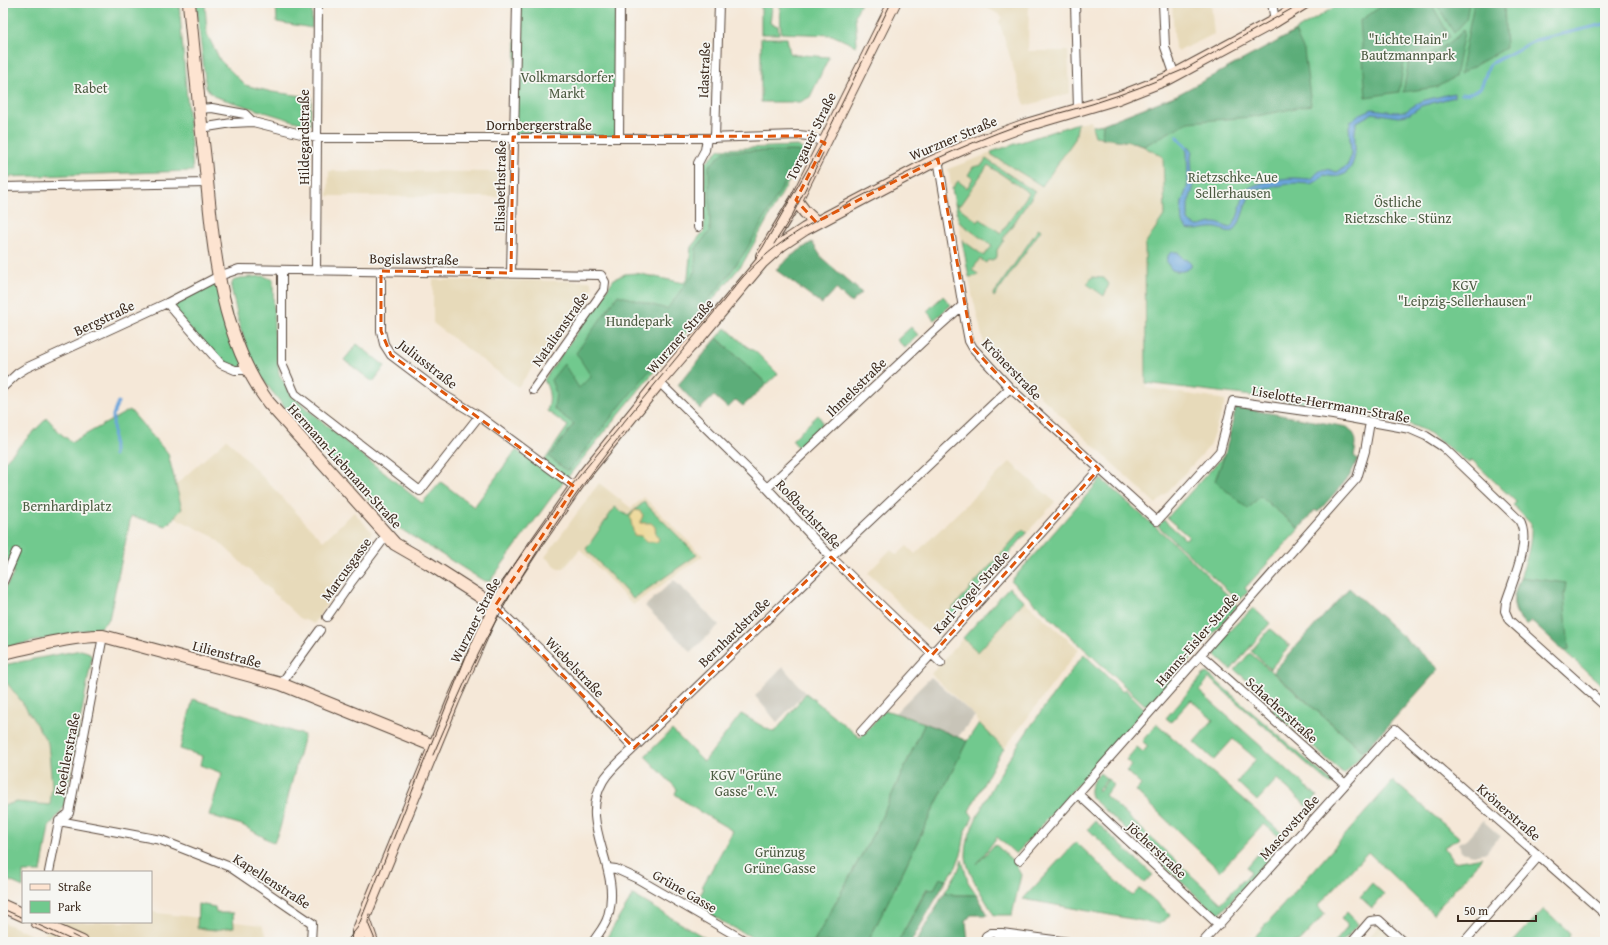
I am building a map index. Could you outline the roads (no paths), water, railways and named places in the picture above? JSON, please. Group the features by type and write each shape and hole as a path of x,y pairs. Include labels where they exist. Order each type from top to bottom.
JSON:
{"main road":[{"name":"Hermann-Liebmann-Straße","path":"189,3 207,183 219,276 229,319 257,387 268,402 386,536 395,544 428,563 495,606"},
{"name":"Torgauer Straße","path":"749,277 796,200 894,3"},
{"name":"Wurzner Straße","path":"362,942 366,924 434,746 495,606 575,487 659,382 701,335 760,264 777,248 816,222 938,159 968,146 1023,126 1124,96 1175,76 1304,3"},
{"path":"796,200 805,212 816,222"},
{"name":"Lilienstraße","path":"3,653 71,639 103,636 281,684 434,746"},
{"path":"3,906 22,915"},
{"path":"39,923 82,942"},
{"name":"Wurzner Straße","path":"358,942 358,932 366,924"},
{"path":"366,924 372,942"}],"street":[{"name":"Hildegardstraße","path":"316,270 318,3"},
{"name":"Elisabethstraße","path":"511,273 517,3"},
{"path":"620,3 620,138"},
{"name":"Idastraße","path":"711,138 719,3"},
{"path":"1075,3 1078,110"},
{"path":"1163,3 1165,47 1175,76"},
{"path":"1272,3 1274,21"},
{"name":"Dornbergerstraße","path":"200,119 212,108 245,114 253,122"},
{"name":"Dornbergerstraße","path":"200,119 232,123 253,122 317,138 711,138 798,134 825,142"},
{"path":"698,227 698,163 711,138"},
{"name":"Krönerstraße","path":"938,159 969,341 973,348 1010,388 1157,520"},
{"path":"3,188 207,183"},
{"name":"Bogislawstraße","path":"219,276 239,269 511,273 601,275 605,282"},
{"name":"Hermann-Liebmann-Straße","path":"282,270 282,364 295,394 420,490 479,416"},
{"name":"Juliusstraße","path":"381,271 381,331 384,344 392,355 444,395 479,416 575,487"},
{"name":"Bergstraße","path":"3,388 18,373 26,368 167,303 219,276"},
{"name":"Natalienstraße","path":"533,390 604,290 605,282"},
{"path":"167,303 221,364 235,370 249,370"},
{"name":"Ihmelsstraße","path":"767,488 963,305"},
{"name":"Roßbachstraße","path":"659,382 767,488 831,557 941,663"},
{"name":"Bernhardstraße","path":"593,942 608,917 612,899 611,880 594,819 594,807 604,778 831,557 1010,388"},
{"name":"Liselotte-Herrmann-Straße","path":"1157,520 1220,451 1233,401 1410,429 1426,436 1443,447 1517,517 1523,528 1524,542 1506,602 1506,616 1605,706"},
{"name":"Hanns-Eisler-Straße","path":"1018,860 1358,478 1366,451 1370,422"},
{"name":"Karl-Vogel-Straße","path":"861,732 1099,469"},
{"name":"Marcusgasse","path":"327,617 386,536"},
{"path":"3,582 16,552"},
{"name":"Wiebelstraße","path":"495,606 543,652 634,748"},
{"path":"281,684 320,630"},
{"name":"Koehlerstraße","path":"59,820 70,813 103,636"},
{"name":"Schacherstraße","path":"1201,655 1345,784"},
{"name":"Krönerstraße","path":"1395,729 1605,914"},
{"name":"Mascovstraße","path":"1203,942 1395,729"},
{"name":"Jöcherstraße","path":"1078,794 1218,925"},
{"path":"49,871 59,820"},
{"name":"Kapellenstraße","path":"59,820 161,840 230,867 312,923 311,942"},
{"path":"1464,942 1539,856"},
{"name":"Grüne Gasse","path":"608,868 616,869 636,878 747,942"},
{"path":"1352,942 1370,921 1379,920 1403,942"},
{"path":"984,942 986,936 991,933 1002,933 1069,942"}],"water":[{"path":"1454,93 1454,97 1421,106 1410,114 1398,117 1373,113 1357,122 1355,128 1354,159 1348,171 1343,175 1337,176 1324,175 1316,182 1310,184 1295,183 1255,190 1248,198 1240,221 1234,231 1229,232 1218,228 1191,230 1187,229 1182,222 1182,202 1188,182 1186,149 1189,146 1192,150 1193,190 1188,203 1188,220 1192,224 1199,226 1216,223 1229,228 1237,219 1245,194 1248,189 1253,186 1284,179 1312,179 1317,173 1324,169 1337,172 1347,166 1351,153 1349,126 1351,121 1358,115 1372,109 1395,112 1406,111 1421,101"},
{"path":"1171,252 1178,252 1183,259 1188,260 1191,263 1191,267 1182,271 1172,270 1167,261 1167,257"}],"waterway":[{"path":"1461,94 1479,89 1490,64 1536,40 1605,24"},
{"path":"1177,136 1189,150"},
{"path":"114,455 113,415 118,402"}],"tram line":[{"path":"755,259 823,142 891,3"},
{"path":"346,942 358,927 473,639 490,602 501,583 572,485 755,264 781,243 809,225 915,169 955,150 997,133 1028,122 1116,96 1185,69 1302,3"},
{"path":"774,244 792,216 823,153"},
{"path":"433,755 473,665 510,595 545,539 623,432"},
{"path":"3,909 22,918"},
{"path":"369,914 368,923 376,942"},
{"path":"34,923 76,942"},
{"path":"72,935 86,942"}],"park label":[{"name":"\"Lichte Hain\" Bautzmannpark","path":"1408,48"},
{"name":"Volkmarsdorfer Markt","path":"567,86"},
{"name":"Rabet","path":"91,88"},
{"name":"Rietzschke-Aue Sellerhausen","path":"1233,186"},
{"name":"Östliche Rietzschke - Stünz","path":"1398,210"},
{"name":"KGV \"Leipzig-Sellerhausen\"","path":"1465,294"},
{"name":"Hundepark","path":"639,321"},
{"name":"Bernhardiplatz","path":"67,506"},
{"name":"KGV \"Grüne Gasse\" e.V.","path":"746,784"},
{"name":"Grünzug Grüne Gasse","path":"780,860"}]}
